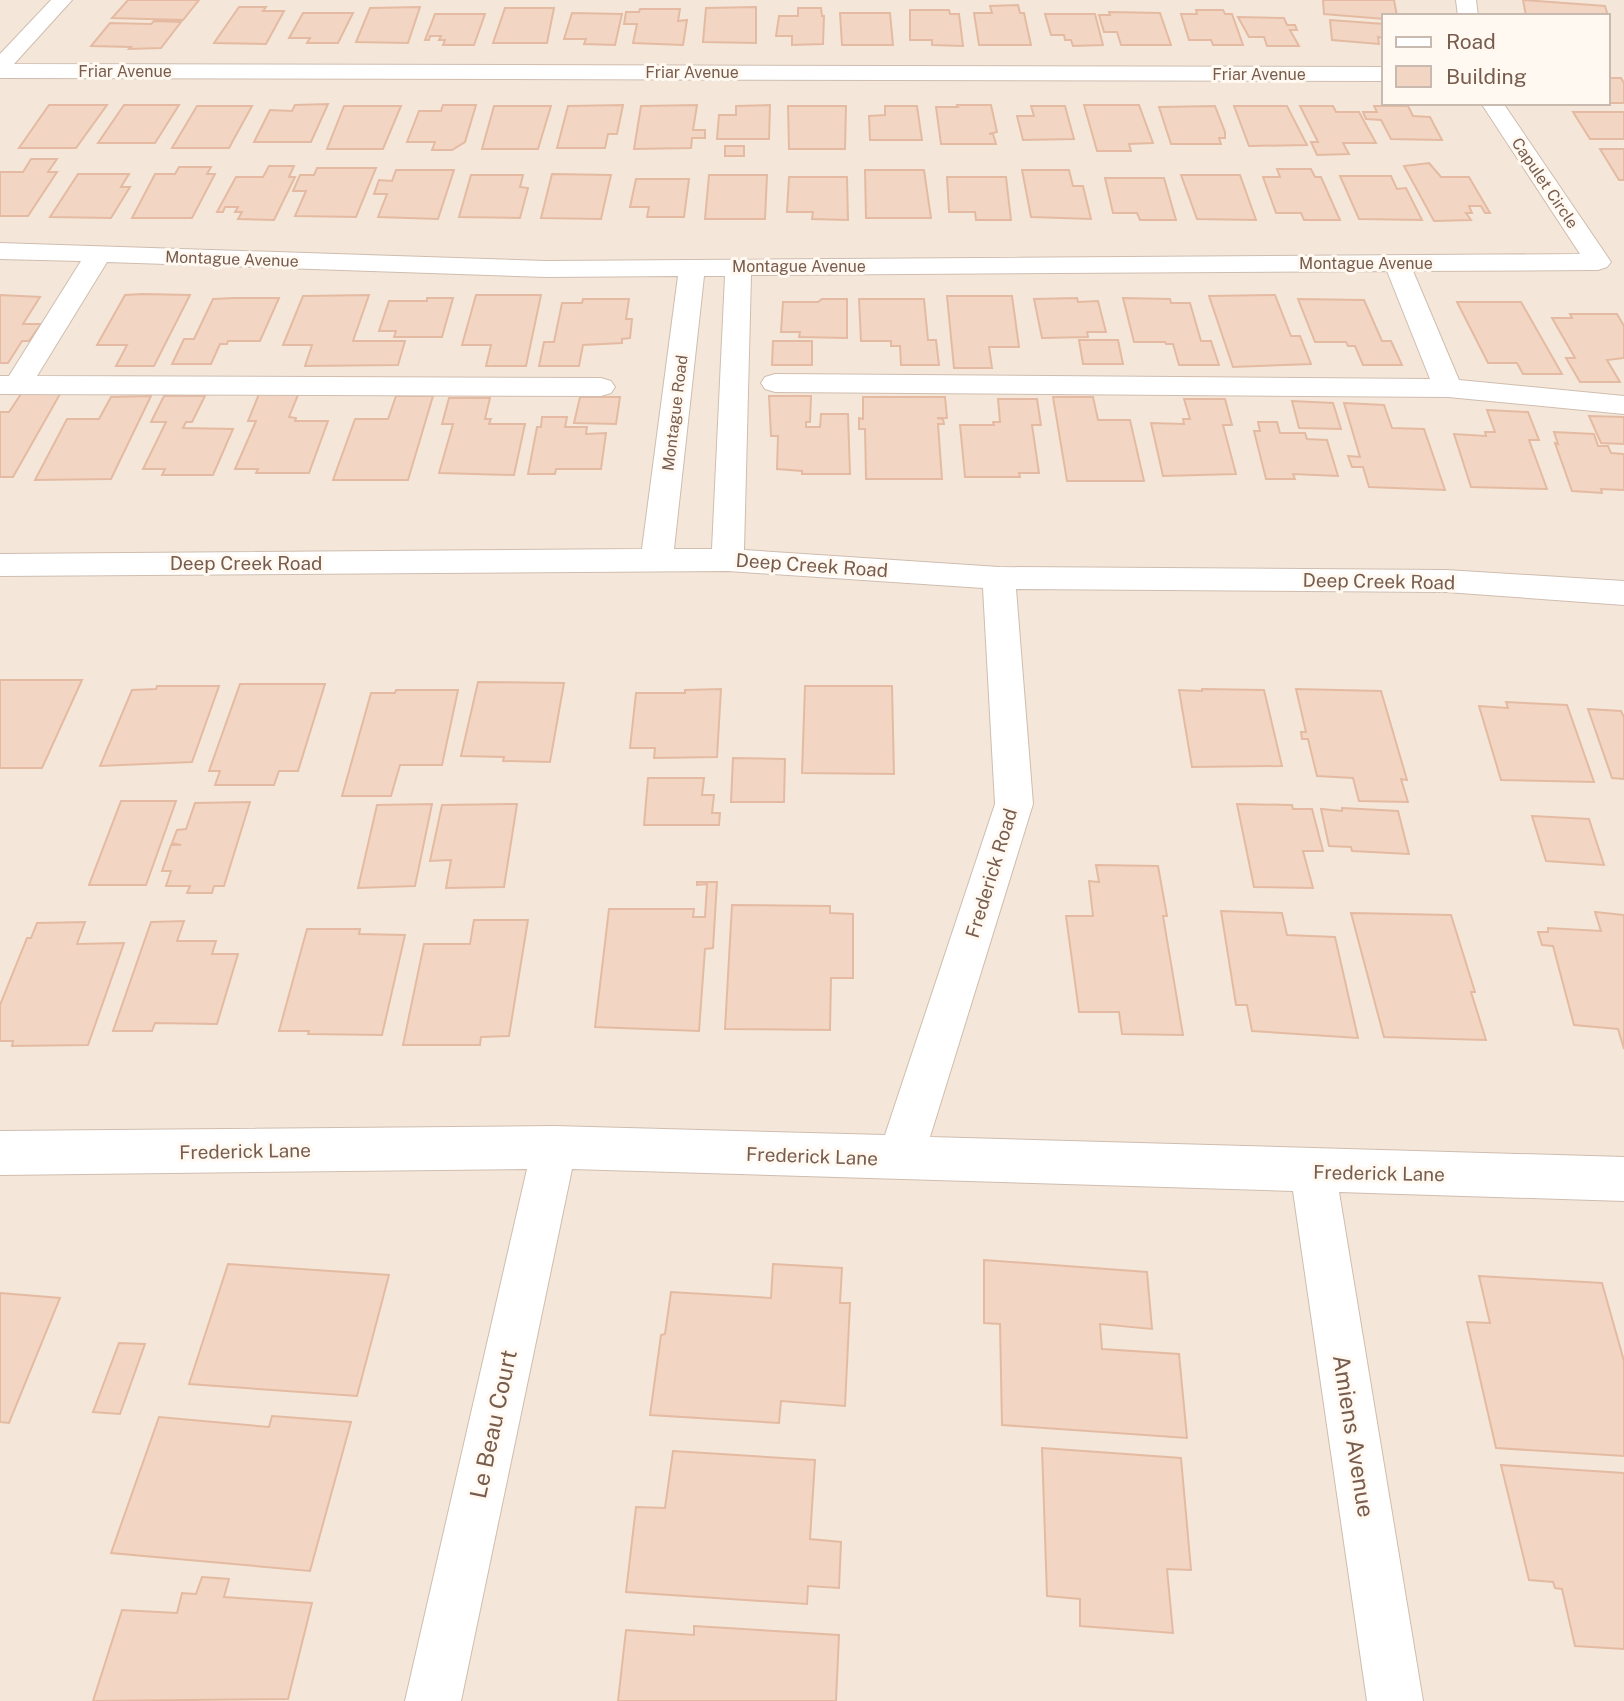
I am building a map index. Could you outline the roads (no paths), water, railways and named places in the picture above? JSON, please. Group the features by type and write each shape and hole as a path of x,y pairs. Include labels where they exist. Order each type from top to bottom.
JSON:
{"street":[{"path":"0,69 62,0"},
{"name":"Friar Avenue","path":"0,69 1382,74"},
{"name":"Capulet Circle","path":"1493,105 1598,262"},
{"name":"Montague Avenue","path":"0,251 547,269 1598,262"},
{"path":"9,385 99,254"},
{"path":"1397,263 1448,388"},
{"name":"Montague Road","path":"657,560 692,266"},
{"path":"728,560 737,266"},
{"path":"775,383 1448,388 1624,405"},
{"path":"9,385 601,387"},
{"name":"Deep Creek Road","path":"0,565 728,560 999,578 1446,581 1624,593"},
{"name":"Frederick Road","path":"901,1159 1014,804 999,578"},
{"name":"Frederick Lane","path":"0,1153 554,1147 1313,1172 1624,1179"},
{"name":"Le Beau Court","path":"433,1701 554,1147"},
{"name":"Amiens Avenue","path":"1313,1172 1395,1701"}]}
